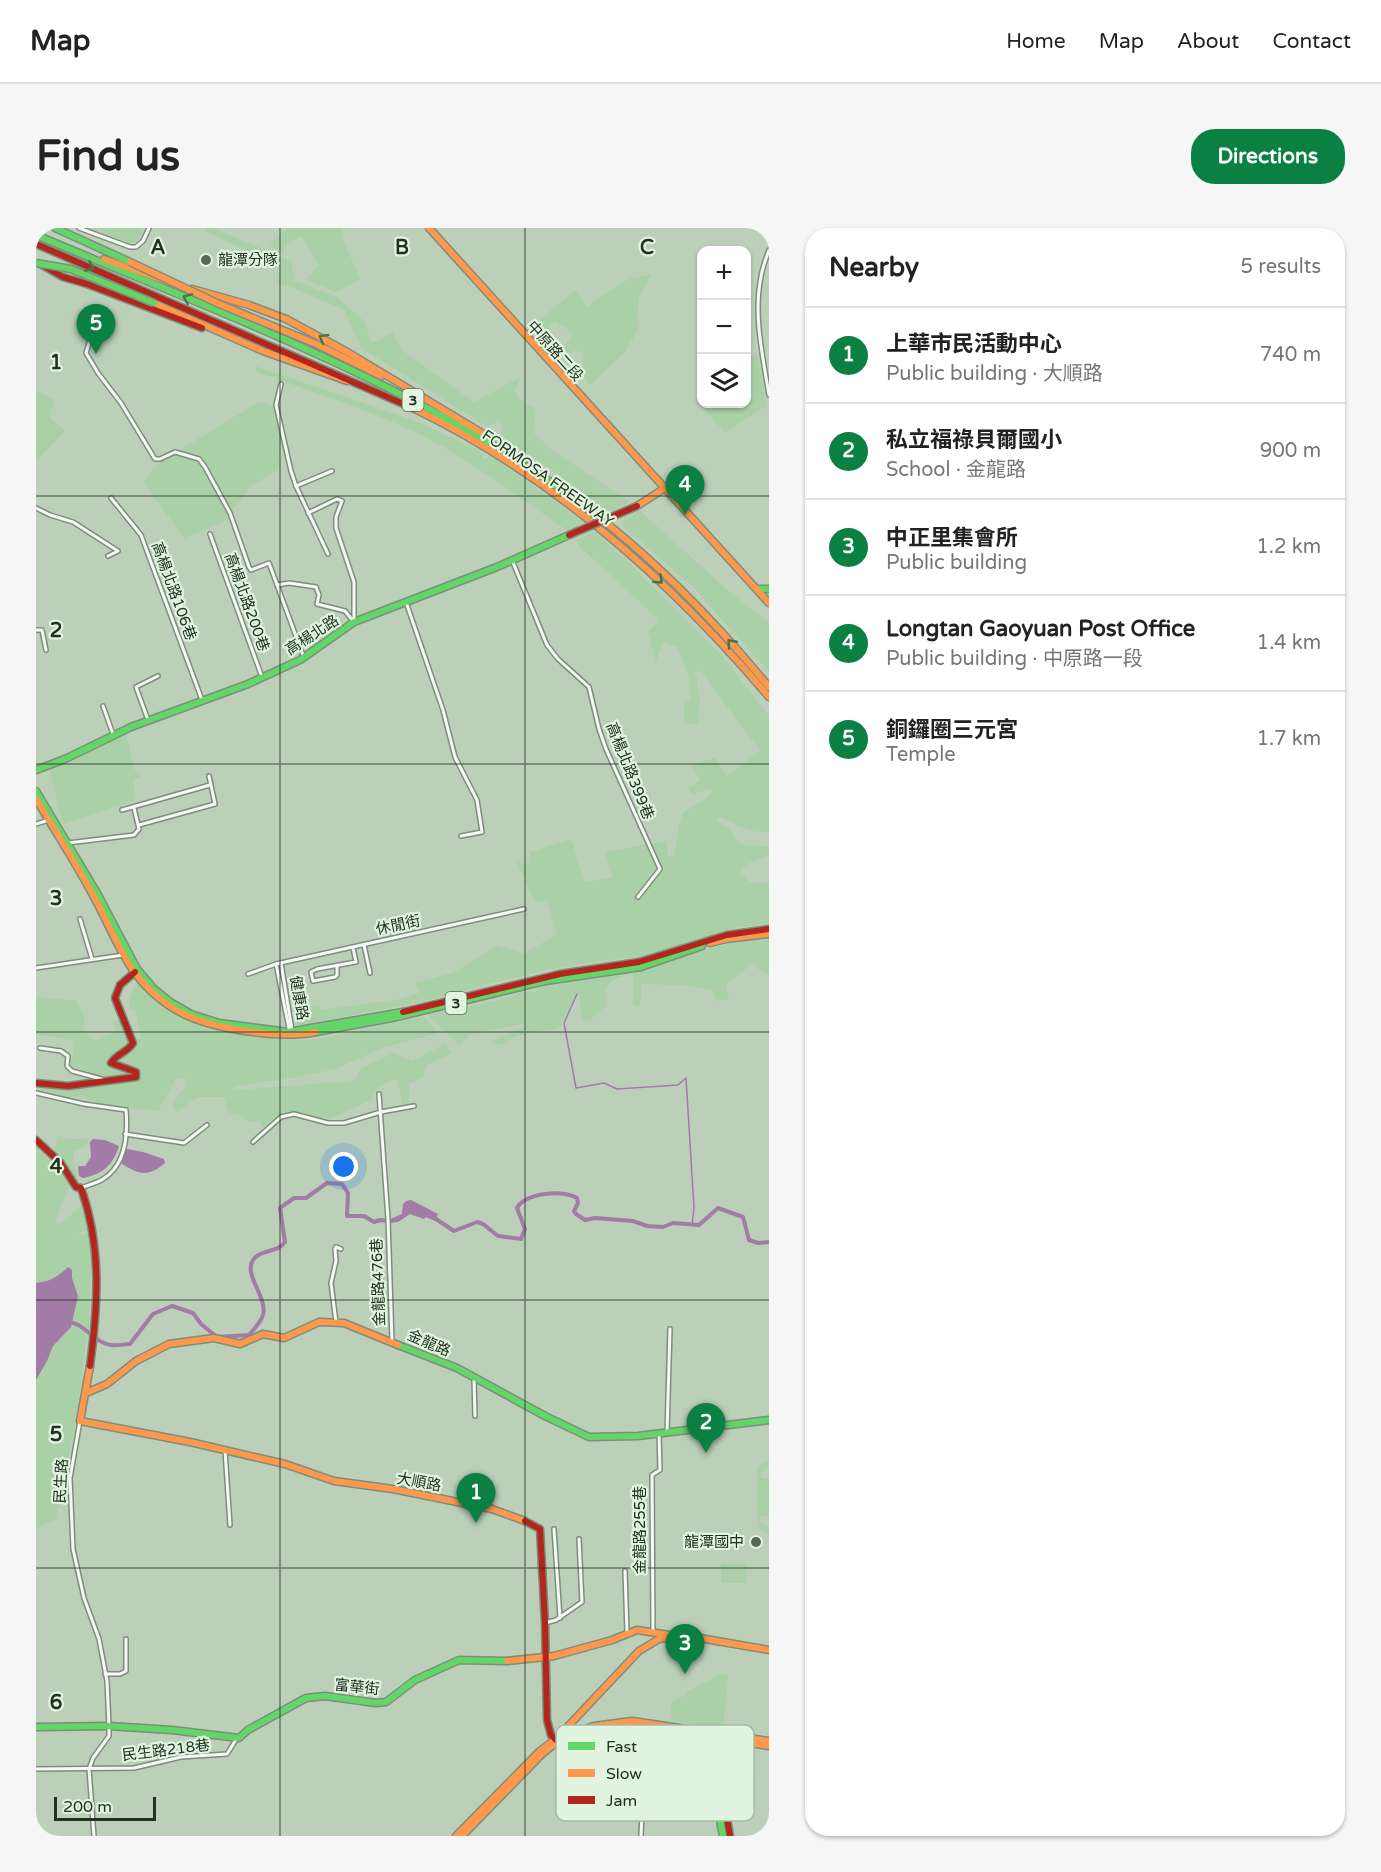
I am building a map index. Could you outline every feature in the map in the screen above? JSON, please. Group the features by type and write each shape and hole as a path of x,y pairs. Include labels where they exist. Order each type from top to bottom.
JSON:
{"main road":[{"path":"55,228 217,303 282,328 409,389"},
{"name":"中原路二段","path":"429,228 769,603"},
{"name":"FORMOSA FREEWAY","path":"36,235 218,311 370,379 444,416 529,466 612,528 670,580 711,621 769,687"},
{"name":"FORMOSA FREEWAY","path":"36,244 381,393 431,417 505,459 609,536 674,594 769,697"},
{"path":"78,252 173,284 249,305 286,319 349,353 479,430 529,466"},
{"path":"36,262 63,277 94,286 236,339"},
{"path":"36,262 71,269 263,351 381,393"},
{"name":"高楊北路","path":"36,770 148,720 262,677 304,658 354,622 512,560 637,506 665,488"},
{"path":"757,589 769,589"},
{"name":"3","path":"36,790 66,844"},
{"name":"3","path":"36,799 97,893 126,954 151,989 191,1014 226,1026 291,1033 397,1017 545,981 641,967 705,944 726,939 769,934"},
{"name":"3","path":"291,1033 393,1014 560,974 639,962 727,934 769,929"},
{"path":"36,1083 68,1086 110,1082 137,1076 133,1070 111,1064 114,1058 129,1050 133,1043 115,998 120,985 136,971"},
{"name":"民生路","path":"36,1140 60,1162 76,1186 81,1188 91,1214 97,1263 95,1329 80,1421"},
{"name":"金龍路","path":"86,1393 104,1386 136,1361 169,1344 214,1338 240,1344 263,1334 284,1338 319,1322 336,1322 392,1341 474,1376 588,1437 663,1433 769,1420"},
{"name":"大順路","path":"80,1421 285,1464 334,1481 393,1489 481,1506 525,1521 540,1529 547,1720 551,1735 556,1740"},
{"name":"富華街","path":"237,1738 306,1698 325,1696 383,1703 389,1701 415,1680 459,1660 516,1661 545,1657 612,1640 637,1630 694,1636 769,1650"},
{"path":"570,1725 639,1651 653,1640 669,1635"},
{"path":"612,1725 644,1722 661,1725"},
{"path":"616,1724 627,1725"},
{"path":"36,1727 109,1726 172,1730 237,1738"},
{"path":"456,1836 540,1751 556,1740"},
{"path":"462,1836 556,1740"},
{"path":"721,1821 723,1836"},
{"path":"727,1821 730,1836"}],"street":[{"path":"79,228 133,247 140,245 149,228"},
{"path":"769,250 761,276 758,299 769,394"},
{"path":"83,326 90,340 86,353 121,403 155,459 175,452 199,459 230,513 251,570 269,563 304,658"},
{"path":"281,384 276,405 296,486 328,554"},
{"path":"296,486 332,471"},
{"name":"高楊北路106巷","path":"111,498 141,535 202,700"},
{"path":"308,513 337,499 342,501 336,517 336,528 354,582 354,622"},
{"path":"36,508 73,522 118,551 108,556"},
{"name":"高楊北路200巷","path":"210,534 262,677"},
{"name":"高楊北路399巷","path":"512,560 547,645 558,659 589,687 598,729 660,869 638,897"},
{"path":"277,585 290,583 316,587 319,595 317,604 345,611 354,622"},
{"path":"406,602 443,710 455,757 477,800 482,832 460,836"},
{"path":"36,630 42,630 46,650"},
{"path":"148,720 136,687 158,676"},
{"path":"103,706 114,734"},
{"path":"66,844 130,836 139,827 215,804 209,776"},
{"path":"122,810 210,785"},
{"path":"134,808 139,827"},
{"path":"36,824 49,820"},
{"name":"休閒街","path":"248,974 276,964 524,909"},
{"path":"80,918 92,959"},
{"path":"364,945 369,974"},
{"path":"336,966 337,975 335,977 313,981 311,972 317,969 356,962 352,947"},
{"path":"36,968 126,954"},
{"name":"健康路","path":"281,963 291,1033"},
{"name":"健康路","path":"276,964 291,1033"},
{"path":"40,1048 61,1051 68,1056 67,1066 72,1071 110,1082"},
{"path":"36,1093 84,1104 126,1110 124,1149 115,1168 104,1179 81,1188"},
{"name":"金龍路476巷","path":"380,1094 388,1220 392,1341"},
{"path":"253,1142 281,1117 294,1114 328,1123 344,1123 381,1112 414,1106"},
{"path":"125,1134 184,1143 207,1125"},
{"path":"336,1322 331,1280 336,1261 334,1249 336,1247 341,1249"},
{"path":"663,1433 670,1329"},
{"path":"474,1376 475,1416"},
{"name":"民生路","path":"80,1421 70,1478 73,1549 84,1598 95,1626 105,1674 109,1726 109,1737 93,1758 89,1769"},
{"name":"金龍路255巷","path":"653,1631 652,1475 660,1470 663,1433"},
{"path":"225,1450 230,1525"},
{"path":"554,1529 560,1617"},
{"path":"545,1623 560,1617 582,1602 579,1539"},
{"path":"625,1571 627,1633"},
{"path":"105,1674 120,1674 126,1671 126,1639"},
{"name":"民生路218巷","path":"89,1769 134,1768 181,1756 227,1754 237,1738"},
{"path":"36,1769 89,1769 94,1836"},
{"path":"641,1836 642,1821"}],"green space":[{"path":"90,228 144,228 137,241 130,243"},
{"path":"205,228 213,228 291,261 294,281 336,296 365,322 371,342 378,341 392,332 403,351 474,402 521,377 514,390 519,399 536,410 533,432 553,451 630,502 606,512 555,472 500,435 503,425 497,422 488,427 364,350 356,338 345,310 277,283 281,267 205,231"},
{"path":"288,228 342,228 344,242 360,279 336,292 306,280 319,265 301,235 284,248 284,252 270,246"},
{"path":"652,274 639,297 637,331 624,353 590,385 581,370 584,353 575,350 564,358 557,359 573,333 554,321 540,341 534,334 543,325 539,320 576,290 587,308 593,301 629,279"},
{"path":"758,354 766,406 725,433 704,408 751,408 751,358"},
{"path":"255,366 416,421 484,453 482,460 491,456 584,522 568,531 435,442 376,415 257,372"},
{"path":"36,390 54,400 49,417 65,431 36,461"},
{"path":"260,401 273,407 280,423 278,470 251,486 225,521 184,538 144,483 154,466"},
{"path":"640,511 734,596 769,622 769,672 695,589 620,523"},
{"path":"595,532 722,656 769,716 769,832 744,828 721,817 716,821 729,829 741,844 769,847 769,855 747,864 740,871 750,882 769,884 769,923 734,928 647,955 565,966 424,1001 298,1026 295,1015 318,1004 322,1010 401,999 419,993 415,983 453,973 497,945 524,954 557,934 548,903 534,900 516,859 522,864 530,863 530,852 571,839 584,882 613,878 605,852 666,841 668,856 675,856 679,824 683,813 708,797 712,791 709,789 693,794 688,789 700,780 692,765 715,758 727,776 760,751 700,670 695,673 700,700 698,723 684,724 684,700 691,700 691,692 683,659 676,646 663,642 656,661 648,631 658,622 653,614 579,546 577,540"},
{"path":"126,732 134,769 141,776 133,780 136,800 63,824 49,769"},
{"path":"769,939 769,975 751,965 726,984 729,999 717,1001 712,990 683,985 642,984 641,1001 637,1007 633,1004 633,973 717,947"},
{"path":"626,976 615,979 608,985 605,993 606,1005 589,1021 581,1020 580,1000 577,992 558,1029 521,1035 500,1045 491,1042 528,1025 521,1024 471,1034 459,1045 428,1015 491,1002 529,991 531,993 539,990 540,985"},
{"path":"137,980 156,1002 205,1028 251,1037 313,1040 423,1017 438,1033 385,1047 335,1069 293,1078 234,1086 234,1090 343,1082 356,1079 360,1069 394,1053 412,1061 446,1043 451,1053 426,1066 423,1077 409,1084 409,1105 403,1108 398,1081 393,1079 377,1088 371,1100 329,1119 320,1120 289,1112 273,1119 263,1128 260,1121 247,1121 241,1116 229,1113 224,1097 198,1097 176,1112 173,1105 188,1085 186,1079 176,1078 158,1111 98,1104 81,1095 67,1098 38,1090 98,1085 137,1077 137,1069 115,1063 115,1057 135,1044 141,1035 135,1009 130,1010 129,1002"},
{"path":"38,997 76,1001 85,1016 83,1024 85,1030 95,1041 116,1031 112,1022 120,1018 130,1041 110,1056 107,1061 117,1067 131,1070 133,1073 102,1076 87,1072 71,1066 75,1042 59,1037 37,1035 36,1040"},
{"path":"58,1136 69,1139 89,1139 85,1146 74,1151 73,1157 79,1183 54,1151"},
{"path":"36,1144 45,1150 70,1183 55,1226 84,1204 90,1230 74,1234 92,1233 89,1328 87,1328 78,1410 65,1488 55,1520 36,1528"},
{"path":"769,1461 769,1465 761,1472 761,1478 769,1478 769,1516 760,1516 760,1521 769,1528 769,1534 759,1529 757,1524 757,1470 761,1464"},
{"path":"721,1564 747,1564 746,1583 721,1583"},
{"path":"721,1674 726,1674 728,1677 723,1725 700,1725 674,1721 670,1717 672,1701 686,1695 688,1691"}],"shaded area":[{"path":"93,1139 105,1140 119,1146 114,1158 106,1168 83,1178 79,1176 78,1166 85,1166 91,1157 90,1142"},
{"path":"127,1149 164,1159 165,1163 154,1171 139,1172 122,1164 124,1151"},
{"path":"411,1200 438,1214 435,1221 410,1214 398,1222 390,1223 390,1219 402,1214 403,1204"},
{"path":"68,1267 72,1270 78,1296 71,1327 53,1346 36,1380 36,1283 54,1278"}],"waterway":[{"path":"577,994 564,1023 576,1088 604,1083 617,1089 678,1085 686,1078 694,1208 692,1225"},
{"path":"69,1322 80,1326 105,1343 130,1344 153,1314 172,1306 193,1313 201,1324 217,1337 249,1335 261,1320 264,1308 253,1279 251,1266 256,1257 278,1248 285,1242 280,1208 294,1198 306,1198 327,1183 342,1184 348,1193 347,1216 364,1216 374,1222 390,1221"},
{"path":"433,1217 454,1231 477,1222 498,1236 521,1239 525,1229 517,1208 528,1199 554,1193 577,1198 578,1203 574,1211 585,1220 595,1218 633,1221 647,1226 663,1227 673,1223 699,1225 718,1208 743,1217 749,1240 758,1243 769,1242"}],"traffic: fast":[{"path":"55,228 130,262"},
{"path":"36,235 241,321 377,382 507,454 568,494"},
{"path":"36,263 71,269 154,303"},
{"path":"36,770 65,759 131,727 248,684 300,660 354,622 497,567 569,535"},
{"path":"757,589 769,589"},
{"path":"36,791 97,893 137,969 153,988 170,1002 191,1014 219,1023 288,1032 403,1012"},
{"path":"316,1032 397,1017 545,981 641,967 702,946"},
{"path":"398,1345 457,1368 589,1437 638,1436 769,1420"},
{"path":"36,1727 109,1726 172,1730 239,1738 248,1730 306,1698 325,1696 376,1703 386,1702 415,1680 459,1660 507,1661"},
{"path":"721,1821 723,1836"}],"traffic: slow":[{"path":"429,228 769,603"},
{"path":"104,259 168,282"},
{"path":"130,262 217,303 316,344"},
{"path":"192,289 249,305 286,319 349,353 482,433"},
{"path":"154,303 263,351 347,381"},
{"path":"316,344 381,376"},
{"path":"415,409 515,466 607,534 691,612 769,697"},
{"path":"637,506 665,488"},
{"path":"568,494 623,537 675,584 769,687"},
{"path":"36,799 87,884 129,964 160,999 187,1016 218,1026 277,1034 316,1032"},
{"path":"710,943 769,934"},
{"path":"86,1393 107,1384 136,1361 169,1344 214,1338 240,1344 263,1334 284,1338 319,1322 344,1323 398,1345"},
{"path":"90,1366 80,1421 190,1442 285,1464 334,1481 393,1489 492,1509 525,1521"},
{"path":"507,1661 554,1656 612,1640 637,1630 669,1635"},
{"path":"569,1725 639,1651 659,1639 682,1635 769,1650"},
{"path":"602,1725 632,1721 659,1725"},
{"path":"456,1836 540,1751 556,1739"},
{"path":"754,1739 769,1741"},
{"path":"462,1836 543,1753 556,1743"},
{"path":"754,1744 769,1746"}],"traffic: jam":[{"path":"36,244 415,409"},
{"path":"42,265 63,277 202,328"},
{"path":"569,535 637,506"},
{"path":"403,1012 560,974 639,962 727,935 769,929"},
{"path":"36,1083 68,1086 136,1077 136,1072 111,1063 133,1043 115,998 120,985 135,972"},
{"path":"36,1140 60,1162 76,1187 81,1188 88,1210 96,1276 95,1321 90,1366"},
{"path":"525,1521 540,1529 547,1720 551,1735 556,1740"},
{"path":"727,1821 730,1836"}],"place":[{"name":"龍潭分隊","path":"206,260"},
{"name":"銅鑼圈三元宮","path":"96,354"},
{"name":"Longtan Gaoyuan Post Office","path":"685,515"},
{"name":"私立福祿貝爾國小","path":"706,1453"},
{"name":"上華市民活動中心","path":"476,1523"},
{"name":"龍潭國中","path":"756,1542"},
{"name":"中正里集會所","path":"685,1674"}]}
